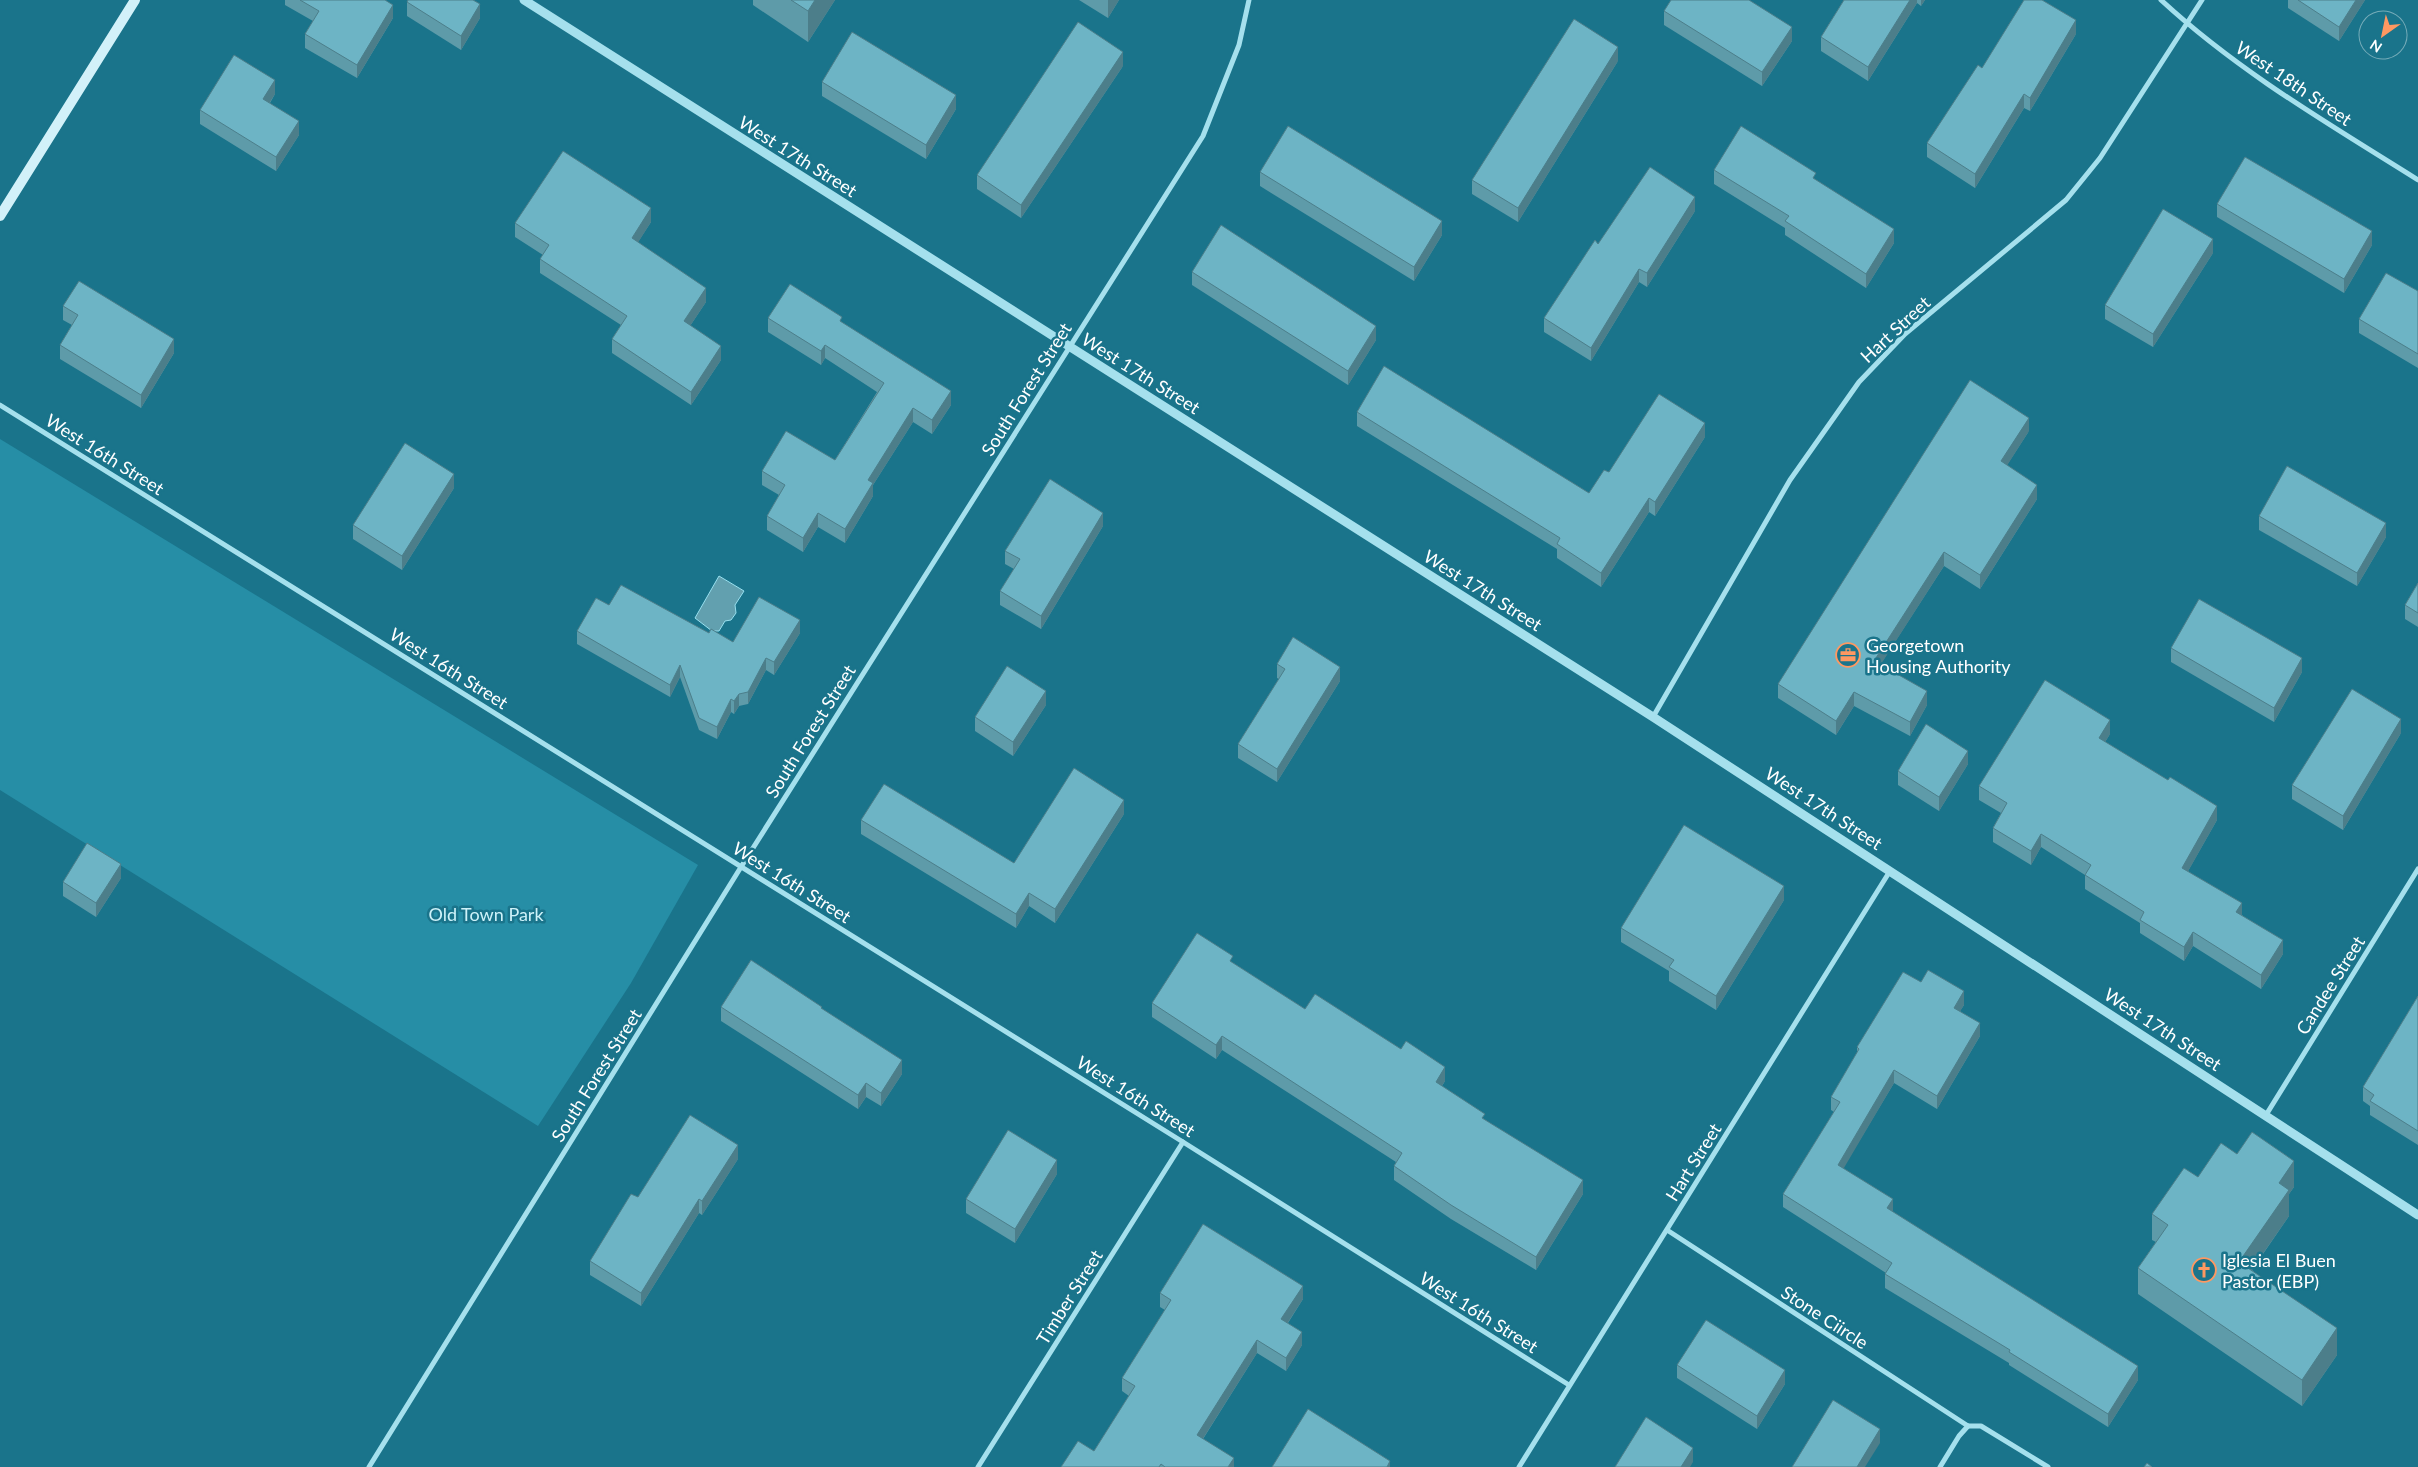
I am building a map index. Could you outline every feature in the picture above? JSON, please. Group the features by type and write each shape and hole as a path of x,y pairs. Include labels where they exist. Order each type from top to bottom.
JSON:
{"main road":[{"path":"0,216 135,0"}],"street":[{"name":"West 17th Street","path":"524,0 1653,717 2418,1215"},
{"name":"South Forest Street","path":"370,1467 741,867 1203,136 1239,45 1249,0"},
{"name":"West 18th Street","path":"2161,0 2256,78 2418,180"},
{"name":"Hart Street","path":"1653,717 1790,480 1859,382 1905,334 2066,200 2100,158 2202,0"},
{"name":"West 16th Street","path":"0,405 1183,1142 1569,1385"},
{"name":"Candee Street","path":"2266,1115 2418,869"},
{"name":"Hart Street","path":"1519,1467 1890,870"},
{"name":"Timber Street","path":"978,1467 1183,1142"},
{"name":"Stone Ciircle","path":"1666,1230 1968,1426 1981,1426 2048,1467"},
{"path":"1940,1467 1958,1436 1968,1426"}],"green space":[{"name":"Old Town Park","path":"0,439 698,865 631,983 538,1126 0,790"}],"shaded area":[{"path":"719,576 744,591 735,605 736,613 731,620 725,621 719,631 712,631 695,618"}],"building":[{"path":"300,0 385,0 393,5 357,65 305,34 319,11"},
{"path":"408,0 473,0 480,4 461,36 407,2"},
{"path":"791,0 815,0 808,11"},
{"path":"1671,0 1749,0 1792,27 1762,72 1664,11"},
{"path":"1844,0 1910,0 1868,67 1821,37"},
{"path":"2024,0 2042,0 2076,20 2030,98 2024,94 1975,174 1927,143 1978,65 1982,68"},
{"path":"2298,0 2356,0 2339,27"},
{"path":"1574,19 1618,47 1518,208 1472,180"},
{"path":"1078,22 1123,52 1021,205 977,175"},
{"path":"852,32 956,95 926,145 822,82"},
{"path":"234,55 275,80 263,99 299,121 276,157 200,110"},
{"path":"1288,126 1442,221 1414,267 1260,172"},
{"path":"1741,126 1816,173 1813,178 1894,229 1866,274 1785,221 1789,216 1714,170"},
{"path":"563,151 651,208 632,238 706,288 684,321 721,346 691,392 612,339 627,316 540,259 549,245 515,223"},
{"path":"2245,157 2372,231 2344,279 2217,204"},
{"path":"1650,167 1695,197 1647,273 1639,269 1591,348 1544,318 1595,240 1598,244"},
{"path":"2163,209 2213,239 2153,334 2105,305"},
{"path":"1221,225 1376,326 1348,371 1192,272"},
{"path":"2386,273 2418,291 2418,354 2359,319"},
{"path":"79,281 174,339 141,395 60,345 78,315 63,306"},
{"path":"790,284 842,317 840,321 951,391 932,420 913,408 868,480 873,483 845,529 818,513 803,538 767,516 785,485 762,471 786,431 835,460 884,383 825,345 821,351 768,318"},
{"path":"1384,366 1589,493 1604,470 1609,472 1659,394 1705,423 1655,502 1649,498 1601,573 1557,544 1560,538 1357,412"},
{"path":"1970,380 2029,418 2001,461 2037,485 1980,575 1944,552 1874,661 1927,691 1910,722 1854,692 1836,721 1778,684"},
{"path":"405,443 454,474 402,556 353,525"},
{"path":"2287,466 2386,523 2357,573 2259,516"},
{"path":"1050,479 1103,513 1041,616 1000,591 1020,559 1005,551"},
{"path":"2418,583 2418,613 2405,605"},
{"path":"621,585 709,633 711,629 733,642 759,597 800,620 774,662 766,658 748,692 739,694 734,701 731,699 717,727 699,718 680,665 670,685 577,631 596,598 609,605"},
{"path":"2199,599 2302,658 2274,708 2171,648"},
{"path":"1293,637 1340,667 1277,769 1238,744 1285,669 1277,664"},
{"path":"1007,666 1046,691 1013,742 975,717"},
{"path":"2045,680 2110,720 2099,738 2168,780 2170,777 2217,806 2182,868 2242,903 2236,912 2283,940 2261,975 2193,932 2184,947 2140,920 2144,912 2085,875 2091,865 2041,834 2031,851 1993,828 2007,803 1979,786"},
{"path":"2352,689 2401,719 2343,816 2292,785"},
{"path":"1926,724 1968,751 1939,797 1898,771"},
{"path":"1074,768 1124,800 1055,909 1029,893 1016,914 861,820 884,784 1014,863"},
{"path":"1684,825 1784,886 1716,996 1669,967 1674,960 1621,928"},
{"path":"87,843 121,864 96,903 63,882"},
{"path":"1197,933 1233,956 1230,961 1305,1009 1315,994 1401,1049 1406,1041 1445,1067 1436,1082 1485,1114 1482,1118 1583,1180 1536,1257 1451,1205 1394,1166 1402,1153 1222,1036 1216,1045 1152,1003"},
{"path":"751,960 902,1060 881,1093 866,1083 858,1095 721,1007"},
{"path":"1928,970 1964,991 1954,1008 1980,1023 1937,1096 1894,1070 1838,1165 1893,1199 1887,1208 2138,1366 2108,1414 2009,1352 2010,1350 1885,1274 1892,1263 1783,1194 1840,1102 1831,1097 1859,1049 1857,1047 1903,972 1921,982"},
{"path":"2418,996 2418,1131 2370,1101 2374,1095 2363,1087"},
{"path":"690,1115 738,1145 702,1201 699,1199 641,1293 590,1261 631,1194 638,1197"},
{"path":"1008,1130 1057,1160 1015,1229 966,1199"},
{"name":"Iglesia El Buen Pastor (EBP)","path":"2252,1132 2294,1161 2279,1183 2289,1190 2239,1262 2337,1328 2302,1380 2138,1268 2168,1225 2152,1214 2184,1168 2198,1177 2221,1143 2237,1154"},
{"path":"1203,1224 1303,1286 1281,1319 1302,1332 1286,1358 1257,1340 1197,1435 1234,1458 1228,1467 1165,1467 1161,1464 1159,1467 1061,1467 1078,1441 1094,1451 1135,1386 1122,1378 1171,1300 1160,1293"},
{"path":"1706,1320 1785,1370 1757,1416 1677,1365"},
{"path":"1833,1400 1880,1429 1857,1467 1792,1467"},
{"path":"1308,1409 1390,1461 1387,1467 1272,1467"},
{"path":"1646,1417 1693,1448 1681,1467 1615,1467"},
{"path":"2147,1463 2152,1467 2144,1467"}],"place":[{"name":"Georgetown Housing Authority","path":"1848,655"},
{"name":"Iglesia El Buen Pastor (EBP)","path":"2204,1270"}]}
